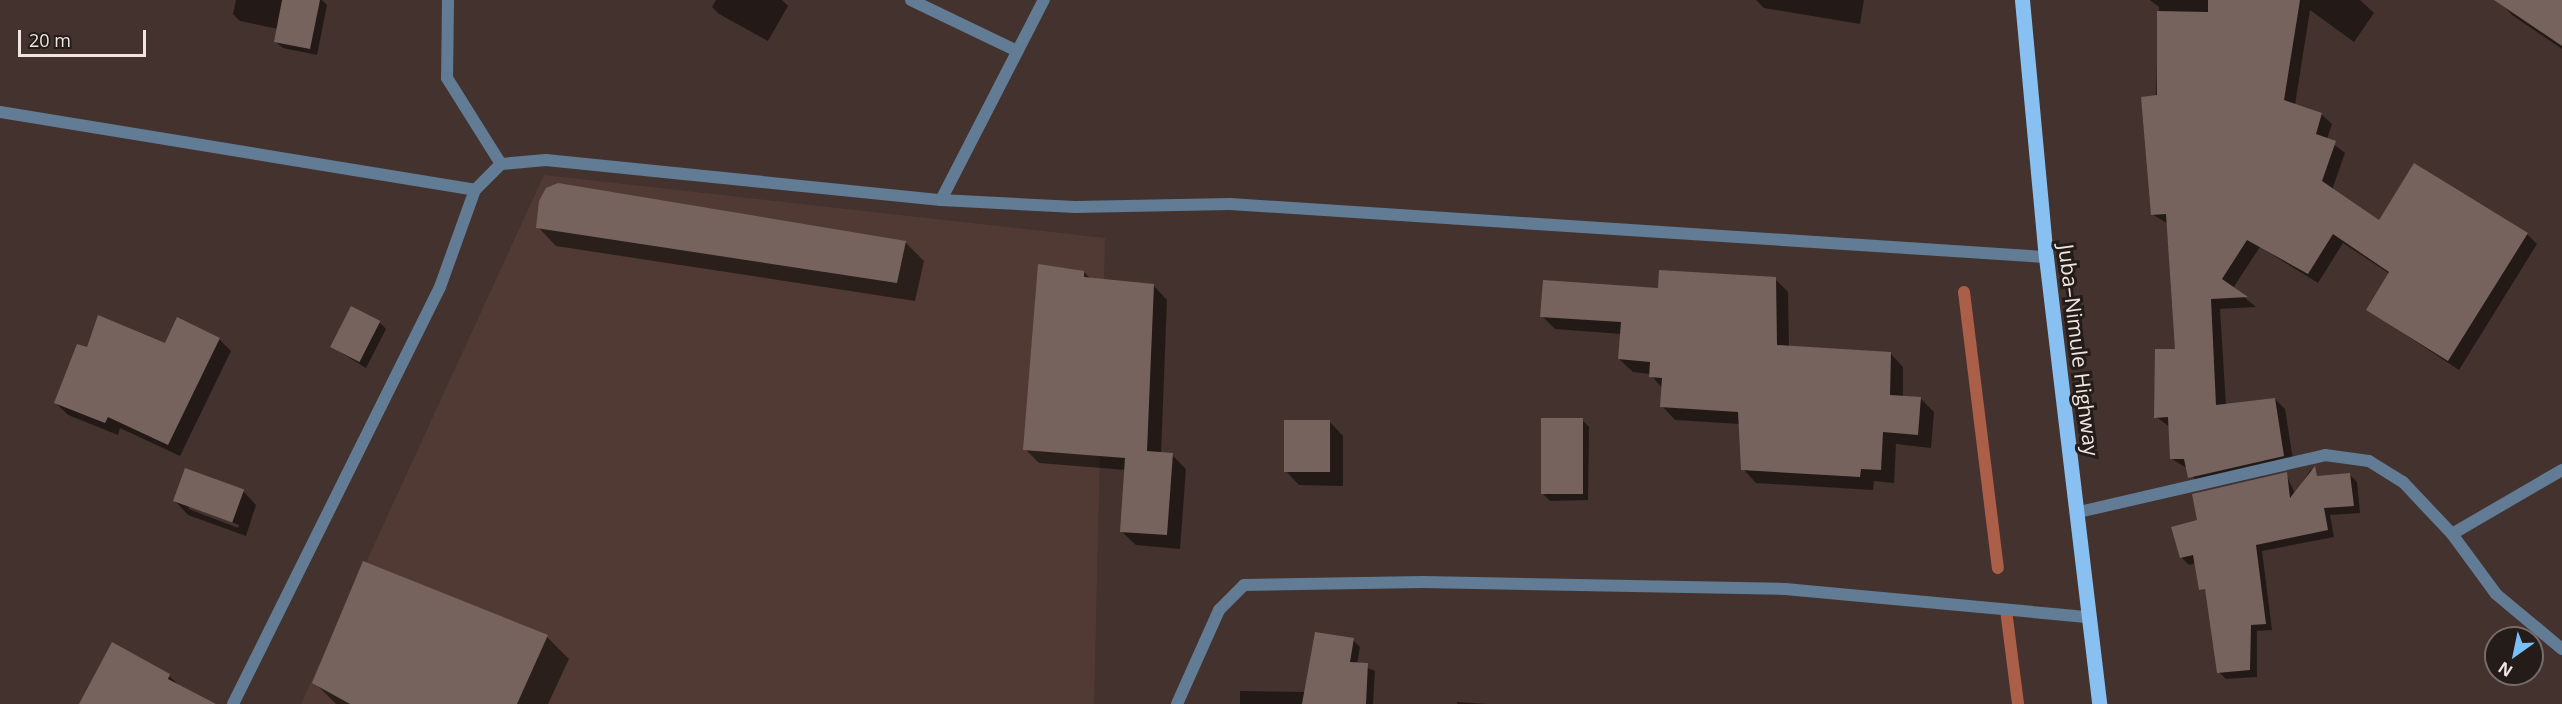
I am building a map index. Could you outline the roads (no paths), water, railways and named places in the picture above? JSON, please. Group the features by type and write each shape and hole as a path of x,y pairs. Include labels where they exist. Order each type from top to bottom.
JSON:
{"main road":[{"name":"Juba–Nimule Highway","path":"2022,0 2046,257 2079,512 2099,704"}],"street":[{"path":"448,0 447,78 501,164"},
{"path":"911,0 1017,51"},
{"path":"941,200 1044,0"},
{"path":"0,112 475,190"},
{"path":"233,704 431,308 475,190 501,164 546,160 941,200 1075,207 1230,204 2046,257"},
{"path":"2079,512 2325,456 2369,460 2403,482 2452,534 2496,594 2562,649"},
{"path":"2452,534 2562,470"},
{"path":"1177,704 1219,610 1244,585 1785,589 2089,617"}],"waterway":[{"path":"1964,292 1998,568"},
{"path":"2006,610 2018,704"}]}
